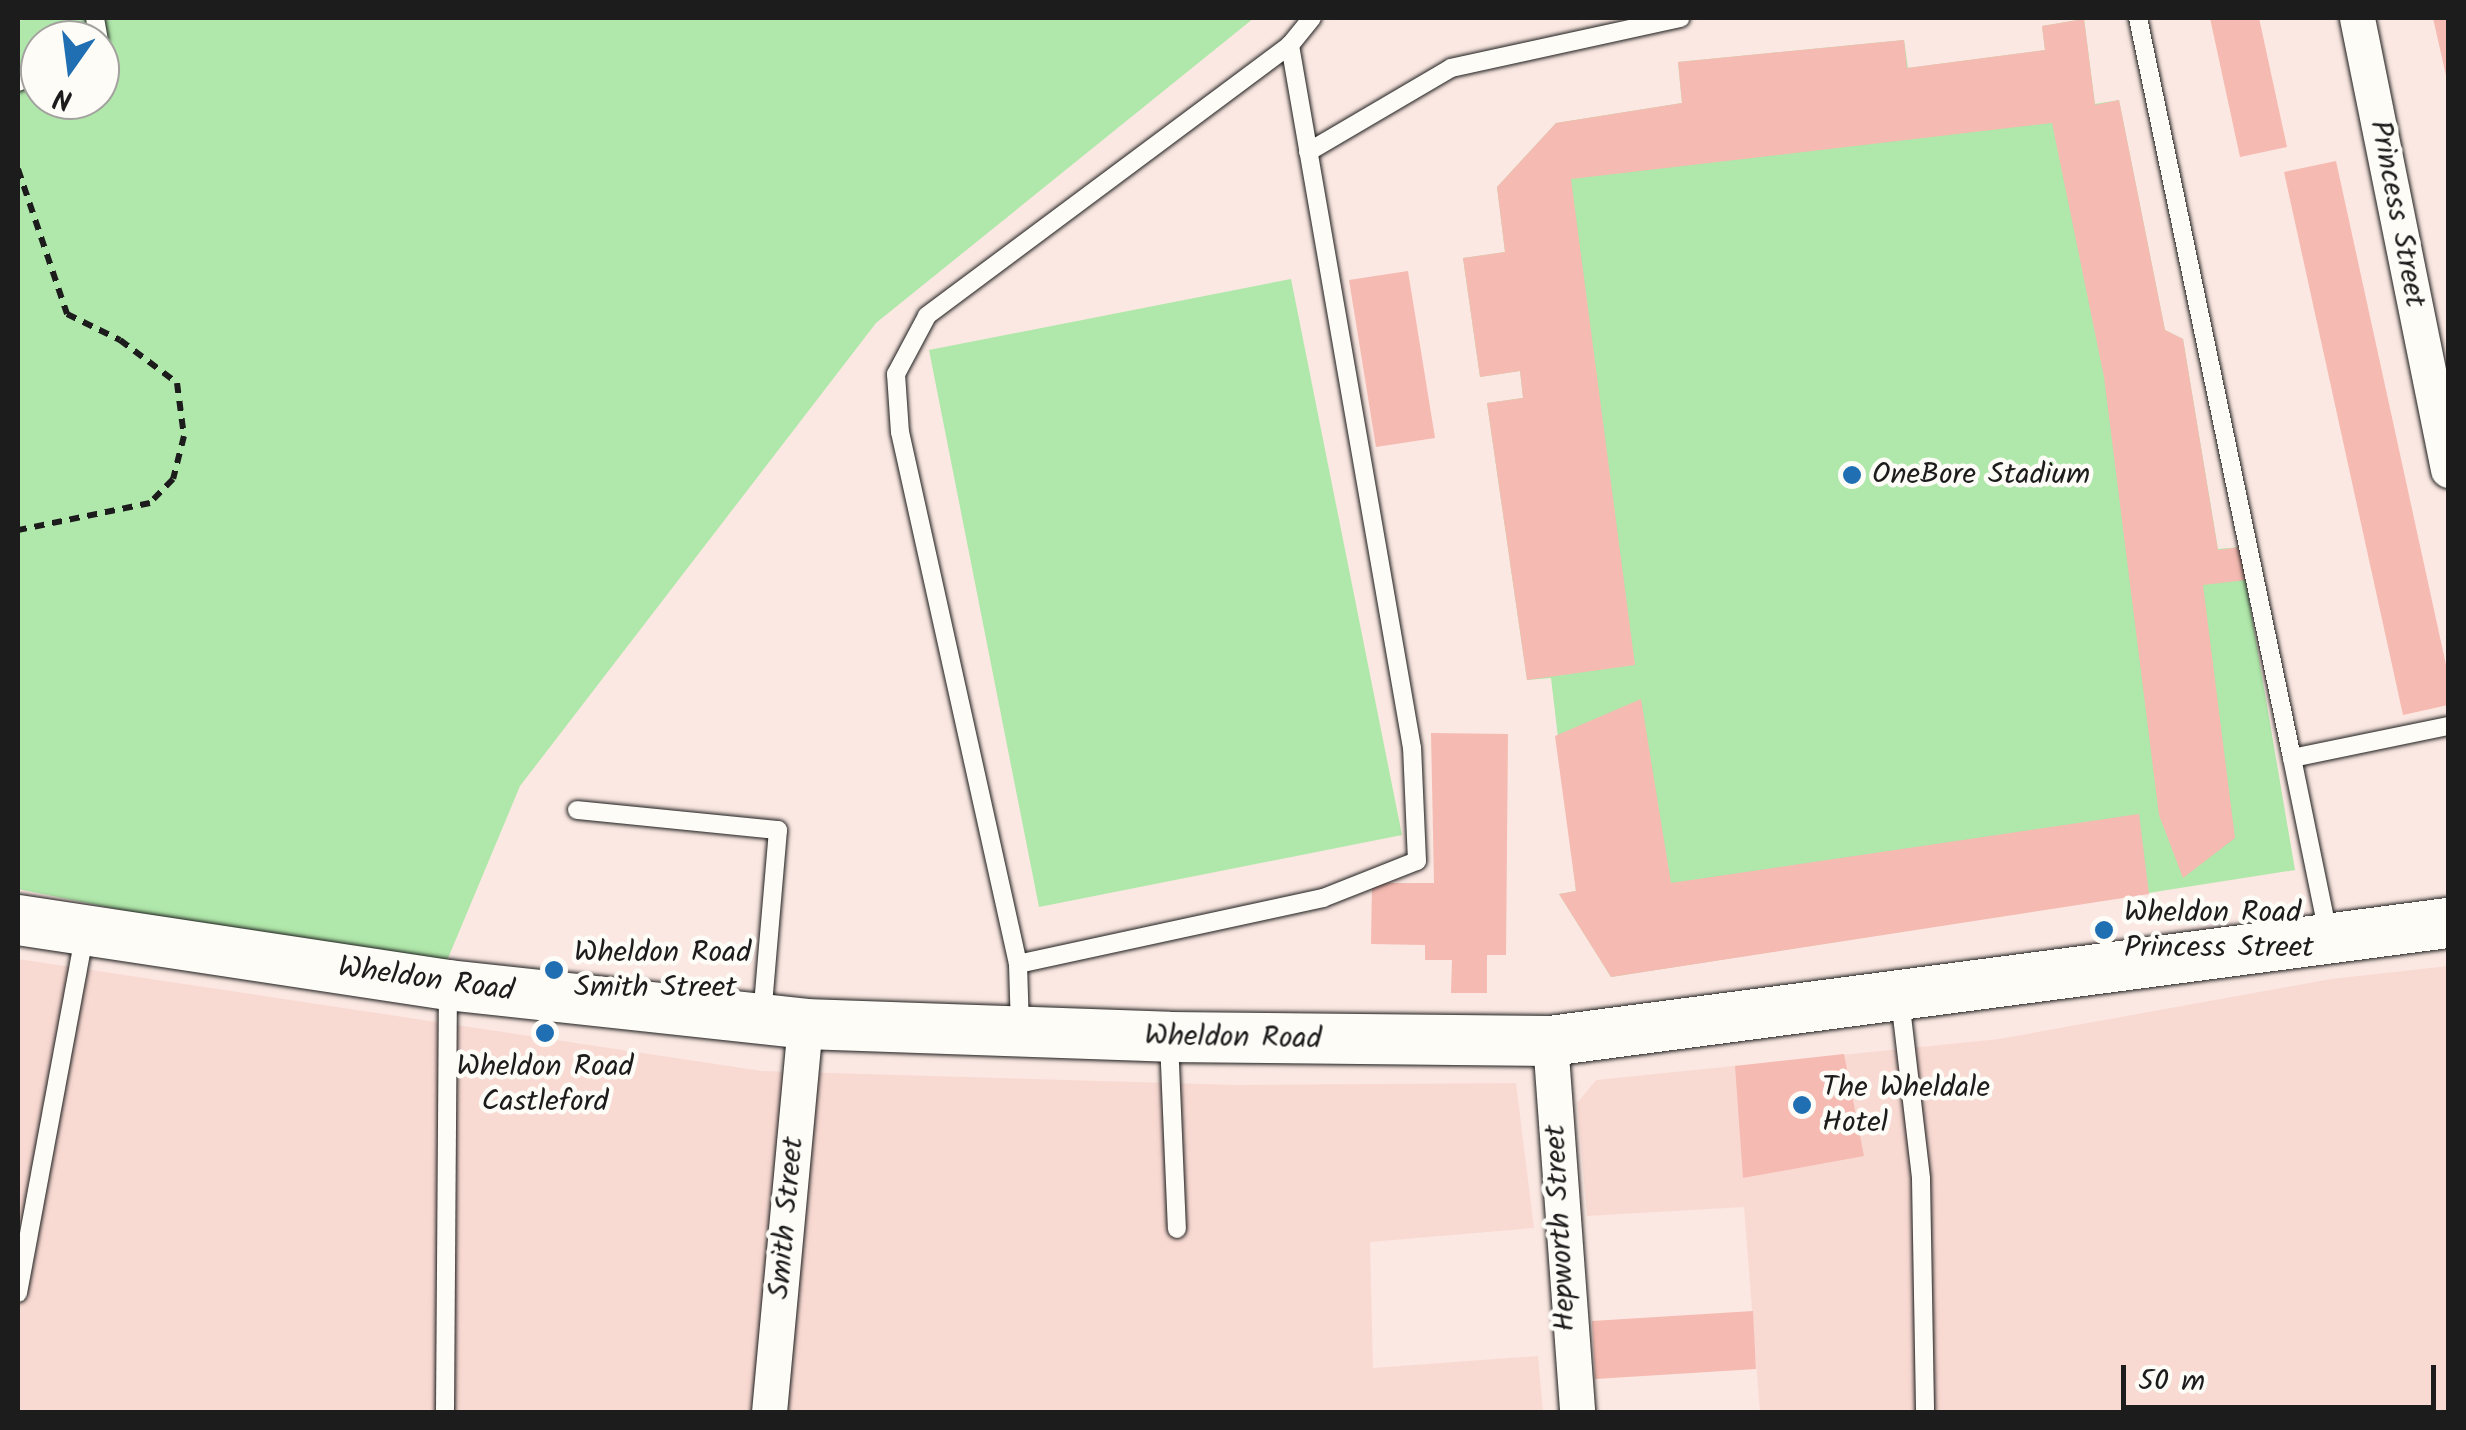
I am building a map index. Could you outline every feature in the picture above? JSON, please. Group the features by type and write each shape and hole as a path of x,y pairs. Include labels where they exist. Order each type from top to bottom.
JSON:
{"street":[{"name":"Princess Street","path":"2358,18 2448,470"},
{"name":"Wheldon Road","path":"18,920 448,985 783,1022 1170,1037 1550,1041 2448,923"},
{"name":"Smith Street","path":"769,1412 783,1022"},
{"name":"Hepworth Street","path":"1550,1041 1572,1410 1577,1412"}],"lane":[{"path":"1020,1033 1018,964 900,432 896,374 927,316 1290,45 1312,18"},
{"path":"1308,152 1451,68 1681,18"},
{"path":"2138,18 2329,941"},
{"path":"1018,964 1324,898 1418,860 1412,748 1290,45"},
{"path":"2292,758 2448,726"},
{"path":"577,810 778,830 783,1022"},
{"path":"18,1293 85,932"},
{"path":"445,1412 448,985"},
{"path":"1900,998 1921,1178 1925,1412"},
{"path":"1170,1037 1177,1230"}],"path":[{"path":"18,169 67,314 120,340 177,383 184,436 173,479 150,503 18,530"}],"shaded area":[{"path":"18,959 762,1071 1237,1085 1516,1083 1534,1228 1370,1242 1373,1368 1538,1356 1543,1412 18,1412"},
{"path":"2448,966 2448,1412 1760,1412 1744,1207 1587,1216 1577,1103 1596,1080 1999,1039 2331,979"}],"green space":[{"path":"1254,18 876,323 520,786 446,963 249,936 18,889 18,21 20,120 120,120 120,20 23,20"},
{"name":"OneBore Stadium","path":"2084,19 2095,104 2119,100 2165,330 2183,339 2218,549 2240,547 2295,870 1611,977 1559,894 1576,891 1551,678 1527,680 1487,403 1523,398 1520,371 1480,377 1463,258 1505,252 1497,187 1556,123 1682,103 1678,62 1904,40 1908,68 2045,50 2042,26"},
{"path":"1291,279 1402,835 1039,907 929,350"}],"building":[{"path":"2210,18 2259,18 2287,147 2240,157"},
{"path":"2433,18 2448,18 2448,80 2447,80"},
{"path":"2084,19 2095,105 2119,100 2165,330 2183,339 2218,550 2240,547 2246,580 2203,585 2235,838 2183,878 2159,815 2104,377 2052,123 1571,179 1635,665 1527,680 1487,403 1523,398 1520,371 1480,377 1463,258 1505,252 1497,187 1556,123 1682,103 1678,62 1904,40 1907,68 2045,50 2042,26"},
{"path":"2336,161 2448,674 2448,705 2403,715 2284,172"},
{"path":"1408,271 1435,438 1376,447 1349,280"},
{"path":"1641,699 1671,883 2139,814 2149,894 1611,977 1559,894 1576,891 1555,736"},
{"path":"1431,733 1508,734 1506,955 1487,955 1487,993 1451,993 1452,960 1425,960 1425,945 1371,944 1372,883 1434,883"},
{"path":"1844,1054 1864,1156 1743,1178 1735,1066"},
{"path":"1753,1311 1756,1369 1595,1379 1592,1321"}],"place":[{"name":"OneBore Stadium","path":"1852,475"},
{"name":"Wheldon Road Princess Street","path":"2104,930"},
{"name":"Wheldon Road Smith Street","path":"554,970"},
{"name":"Wheldon Road Castleford","path":"545,1033"},
{"name":"The Wheldale Hotel","path":"1802,1105"}]}
